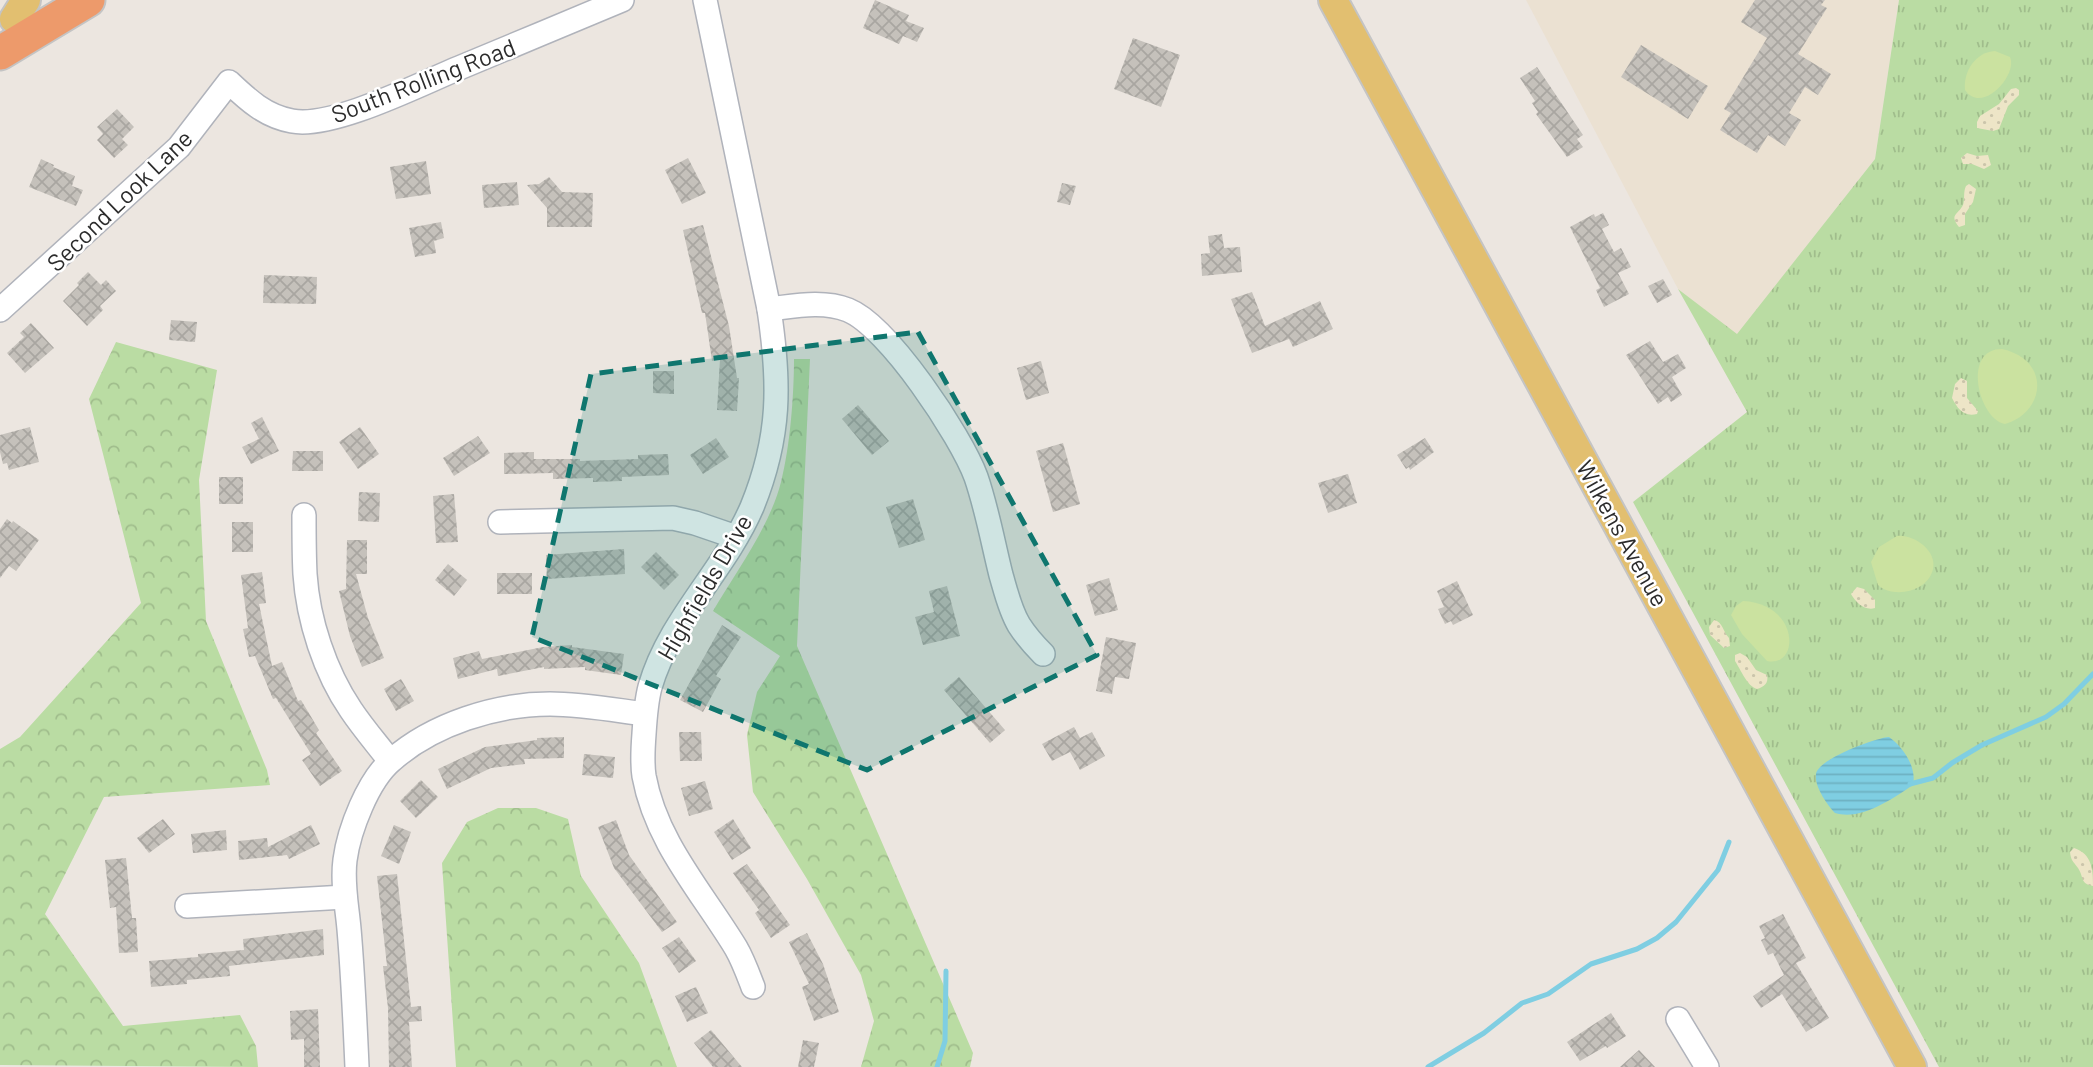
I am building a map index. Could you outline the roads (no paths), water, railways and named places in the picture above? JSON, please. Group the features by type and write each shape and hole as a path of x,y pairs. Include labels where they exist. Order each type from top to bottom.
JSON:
{"highway":[{"path":"0,53 88,0"}],"main road":[{"name":"Wilkens Avenue","path":"1333,0 1912,1067"}],"street":[{"name":"South Rolling Road","path":"229,82 254,105 271,115 293,122 312,122 375,103 622,0"},
{"name":"Highfields Drive","path":"705,0 769,309 776,355 778,394 773,435 751,508 664,653 650,687 645,714 643,774 651,807 682,866 738,951 753,987"},
{"name":"Second Look Lane","path":"0,310 179,147 229,82"},
{"path":"769,309 811,304 830,305 848,310 864,319 882,335 947,420 963,447 976,478 1008,602 1018,623 1043,654"},
{"path":"304,515 305,576 321,648 350,709 390,761"},
{"path":"500,522 673,518 736,537"},
{"path":"357,1067 345,862 349,836 359,811 390,761 428,736 473,716 506,709 548,704 645,714"},
{"path":"187,906 345,897"},
{"path":"1678,1019 1707,1067"}],"water":[{"path":"1889,737 1908,758 1913,771 1913,785 1866,811 1845,815 1835,813 1819,790 1816,774 1819,768 1848,750"}],"waterway":[{"path":"1910,784 1933,778 1982,745 2046,717 2064,704 2093,674"},
{"path":"1428,1067 1484,1033 1522,1003 1548,994 1591,964 1637,949 1657,938 1676,922 1718,870 1729,842"},
{"path":"937,1067 945,1041 946,971"}]}
